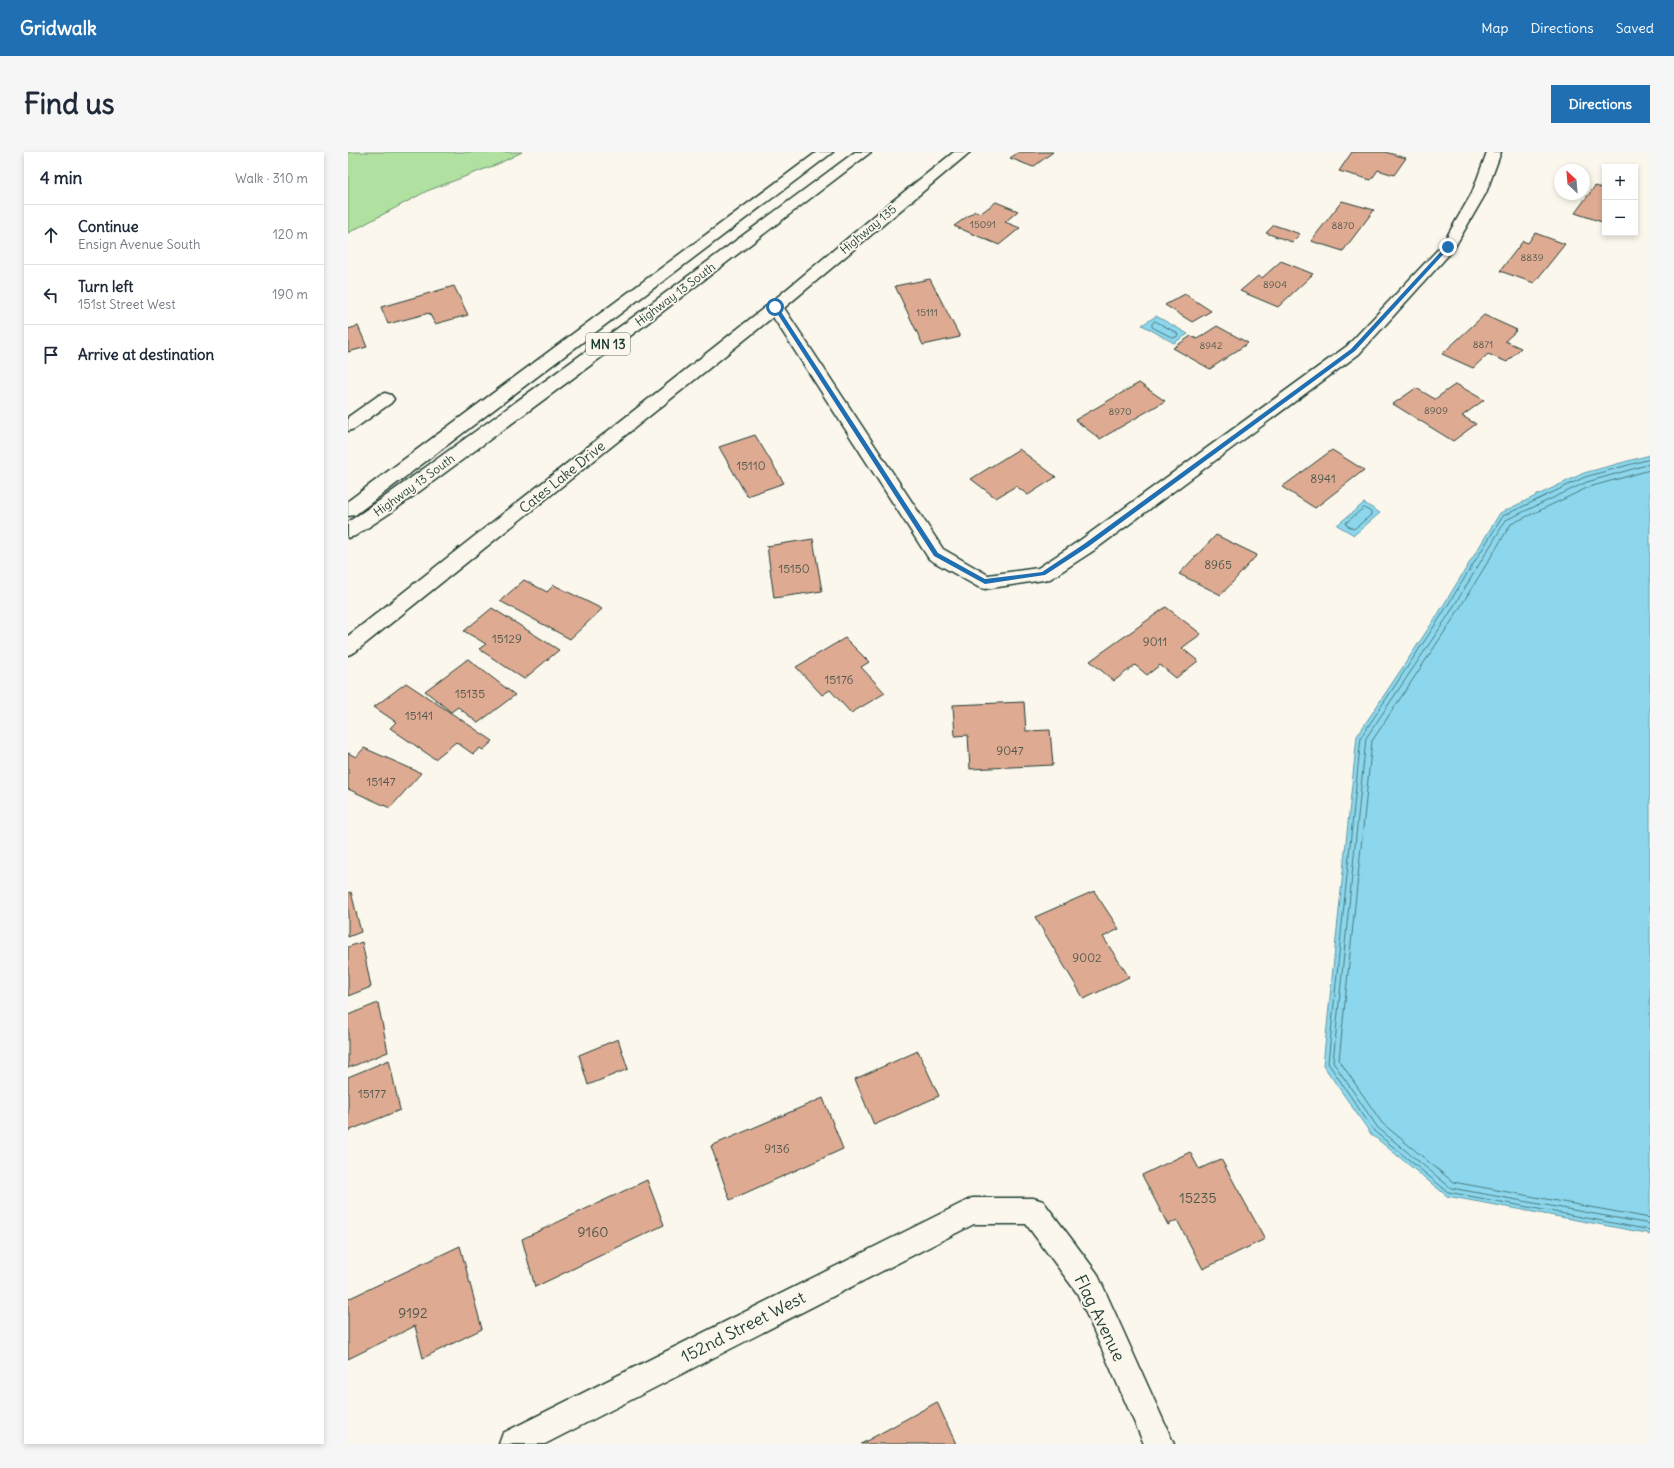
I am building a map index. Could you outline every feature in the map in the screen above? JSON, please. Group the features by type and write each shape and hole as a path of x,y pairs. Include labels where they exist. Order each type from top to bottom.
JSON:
{"street":[{"name":"Highway 13 South","path":"348,510 826,152"},
{"name":"Highway 13 South","path":"348,531 392,502 635,324 864,152"},
{"name":"Highway 135","path":"775,307 890,210 963,152"},
{"path":"775,307 936,554 985,582 1043,574 1086,546 1353,350 1448,247 1479,194 1494,152"},
{"name":"Cates Lake Drive","path":"348,648 775,307"},
{"path":"348,425 385,399"},
{"name":"152nd Street West","path":"514,1444 972,1211"},
{"name":"Flag Avenue","path":"972,1211 1033,1211 1087,1283 1159,1444"}],"green space":[{"path":"348,152 522,152 498,164 427,191 348,233"}],"water":[{"path":"1156,316 1188,334 1174,343 1142,325"},
{"path":"1650,455 1650,1235 1646,1233 1447,1196 1371,1134 1323,1065 1357,736 1438,614 1500,513 1584,473"},
{"path":"1364,503 1380,513 1354,535 1337,525"}],"building":[{"path":"1019,152 1053,152 1033,167 1010,158"},
{"path":"1352,152 1385,152 1406,158 1394,175 1378,170 1371,180 1339,171"},
{"path":"1595,186 1602,188 1602,222 1575,213 1585,200 1590,200 1590,193"},
{"path":"1342,201 1374,210 1343,251 1311,241"},
{"path":"996,202 1018,211 1005,222 1020,228 999,245 954,226 975,211 981,213"},
{"path":"1274,225 1300,234 1292,242 1266,233"},
{"path":"1535,233 1565,244 1534,283 1500,271 1523,241 1528,243"},
{"path":"1281,261 1313,274 1278,307 1240,291 1258,276 1262,278"},
{"path":"930,279 960,337 923,345 895,286"},
{"path":"454,286 468,315 435,324 429,313 388,324 381,307"},
{"path":"1185,294 1211,311 1192,322 1165,305"},
{"path":"1484,315 1517,330 1505,341 1521,348 1507,362 1488,354 1473,368 1442,354"},
{"path":"358,326 367,347 348,352 348,329"},
{"path":"1217,326 1248,343 1210,369 1173,348 1191,336 1197,339"},
{"path":"1139,383 1165,401 1100,439 1075,420"},
{"path":"1456,384 1484,400 1462,416 1476,424 1453,441 1393,404 1416,388 1435,399"},
{"path":"755,435 784,483 747,496 719,447"},
{"path":"1019,449 1056,477 1028,495 1016,486 996,498 971,479"},
{"path":"1332,450 1364,470 1315,508 1282,487"},
{"path":"1216,535 1257,555 1221,595 1179,574"},
{"path":"813,539 822,591 774,598 767,546"},
{"path":"524,580 547,592 554,585 602,609 570,639 500,601"},
{"path":"1166,607 1201,634 1182,648 1198,661 1176,678 1160,665 1147,675 1135,665 1114,681 1090,661"},
{"path":"492,608 559,650 524,679 479,649 486,644 464,631"},
{"path":"845,638 869,662 861,667 885,693 851,713 830,690 822,695 796,667"},
{"path":"468,659 515,695 478,723 458,707 451,712 425,691"},
{"path":"406,683 493,741 483,750 480,748 473,754 456,742 435,759 390,728 396,722 374,707"},
{"path":"1024,702 1026,731 1050,730 1053,765 970,769 968,735 955,736 953,705"},
{"path":"364,748 421,773 390,808 348,789 348,753 356,757"},
{"path":"1094,891 1119,929 1103,937 1129,977 1084,999 1035,917"},
{"path":"351,892 361,932 348,937 348,893"},
{"path":"362,942 371,987 348,996 348,947"},
{"path":"378,1003 388,1052 348,1068 348,1015"},
{"path":"618,1039 628,1069 588,1085 579,1055"},
{"path":"918,1051 939,1096 874,1125 855,1079"},
{"path":"389,1060 400,1110 348,1131 348,1077"},
{"path":"823,1098 843,1149 730,1200 711,1146"},
{"path":"1190,1152 1199,1169 1221,1159 1265,1239 1203,1269 1177,1220 1168,1225 1142,1175"},
{"path":"647,1180 664,1225 535,1287 522,1239"},
{"path":"460,1246 482,1329 423,1358 415,1326 348,1359 348,1299"},
{"path":"937,1402 956,1444 861,1444"}],"route":[{"path":"775,307 936,554 985,582 1043,574 1086,546 1353,350 1448,247"}]}
